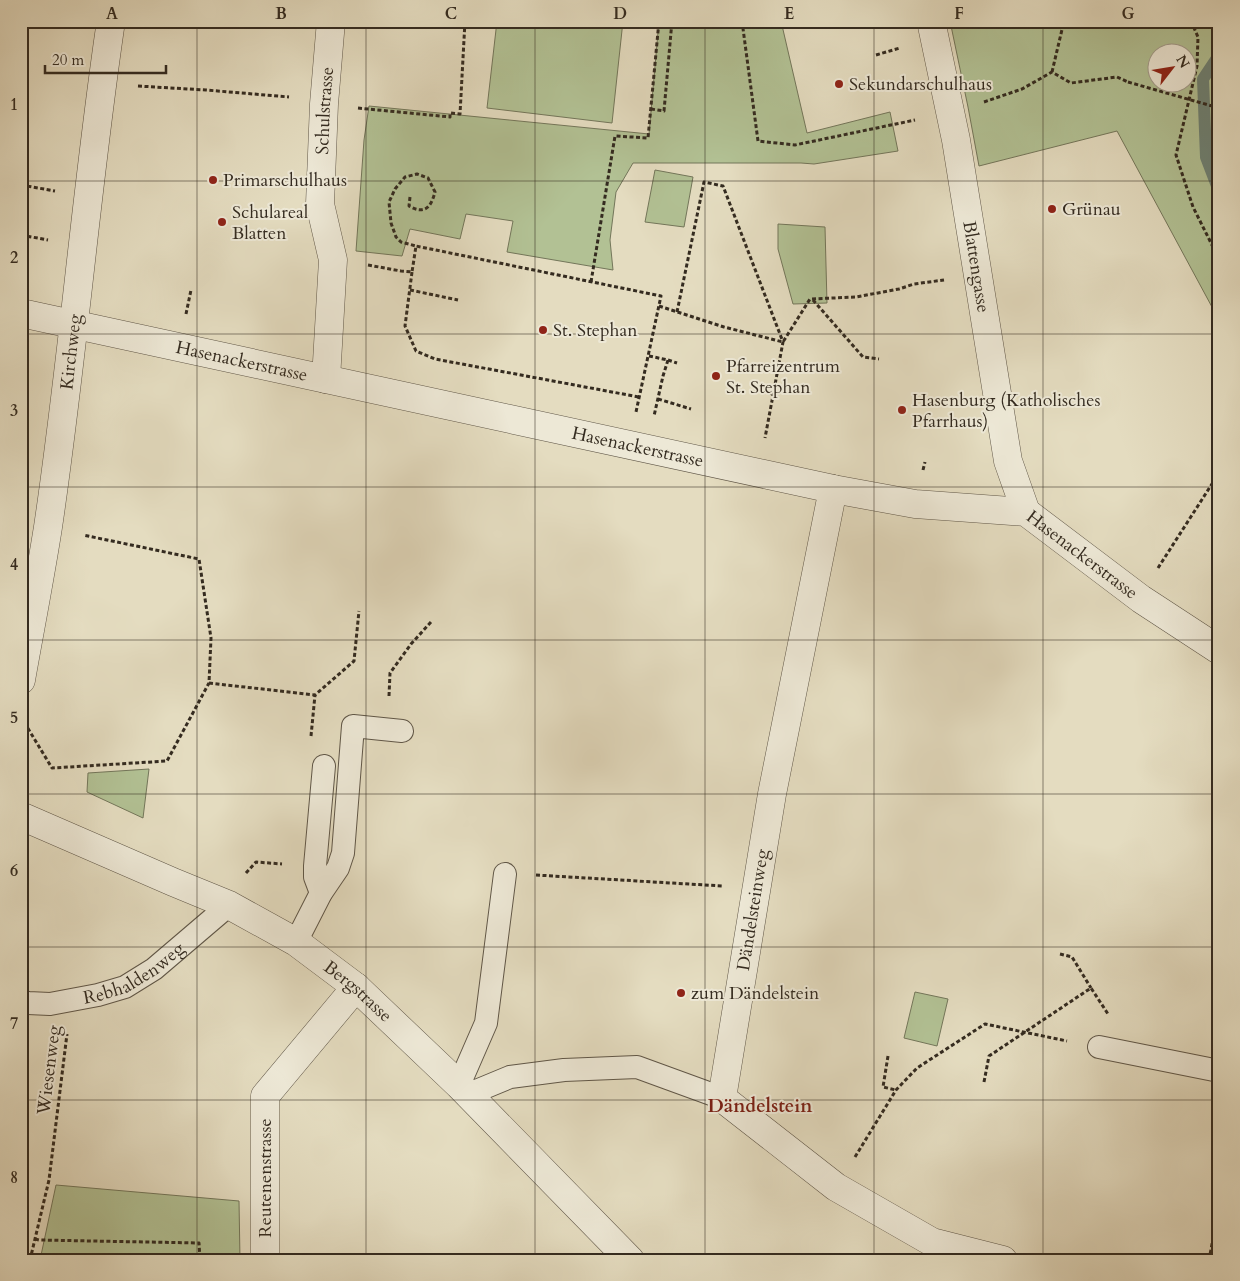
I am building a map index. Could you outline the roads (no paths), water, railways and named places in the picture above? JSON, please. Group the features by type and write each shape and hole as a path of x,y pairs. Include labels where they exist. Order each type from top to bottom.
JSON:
{"street":[{"name":"Kirchweg","path":"21,680 48,528 102,81 111,21"},
{"name":"Schulstrasse","path":"326,379 333,260 320,204 324,102 331,21"},
{"name":"Blattengasse","path":"931,21 956,140 1008,461 1026,512"},
{"name":"Hasenackerstrasse","path":"21,313 833,489 915,504 1026,512 1141,599 1219,650"},
{"name":"Dändelsteinweg","path":"722,1098 772,794 833,489"},
{"name":"Bergstrasse","path":"21,816 229,905 296,942 356,986 464,1089 630,1260"},
{"name":"Reutenenstrasse","path":"265,1260 265,1096 356,986"},
{"path":"722,1098 836,1187 932,1242 1003,1260"}],"lane":[{"path":"296,942 321,893 338,868 343,853 353,726 394,730"},
{"path":"321,893 315,866 324,766"},
{"path":"464,1089 486,1023 505,874"},
{"name":"Rebhaldenweg","path":"21,1001 50,1004 71,1001 125,987 154,969 229,905"},
{"path":"1099,1047 1219,1071"},
{"path":"464,1089 510,1077 564,1070 637,1067 722,1098"}],"waterway":[{"path":"1216,21 1219,37"},
{"path":"1219,55 1203,79 1206,157 1219,191"}],"place":[{"name":"Sekundarschulhaus","path":"839,84"},
{"name":"Primarschulhaus","path":"213,180"},
{"name":"Grünau","path":"1052,209"},
{"name":"Schulareal Blatten","path":"222,222"},
{"name":"St. Stephan","path":"543,330"},
{"name":"Pfarreizentrum St. Stephan","path":"716,376"},
{"name":"Hasenburg (Katholisches Pfarrhaus)","path":"902,410"},
{"name":"zum Dändelstein","path":"681,993"}],"district":[{"name":"Dändelstein","path":"760,1106"}]}
